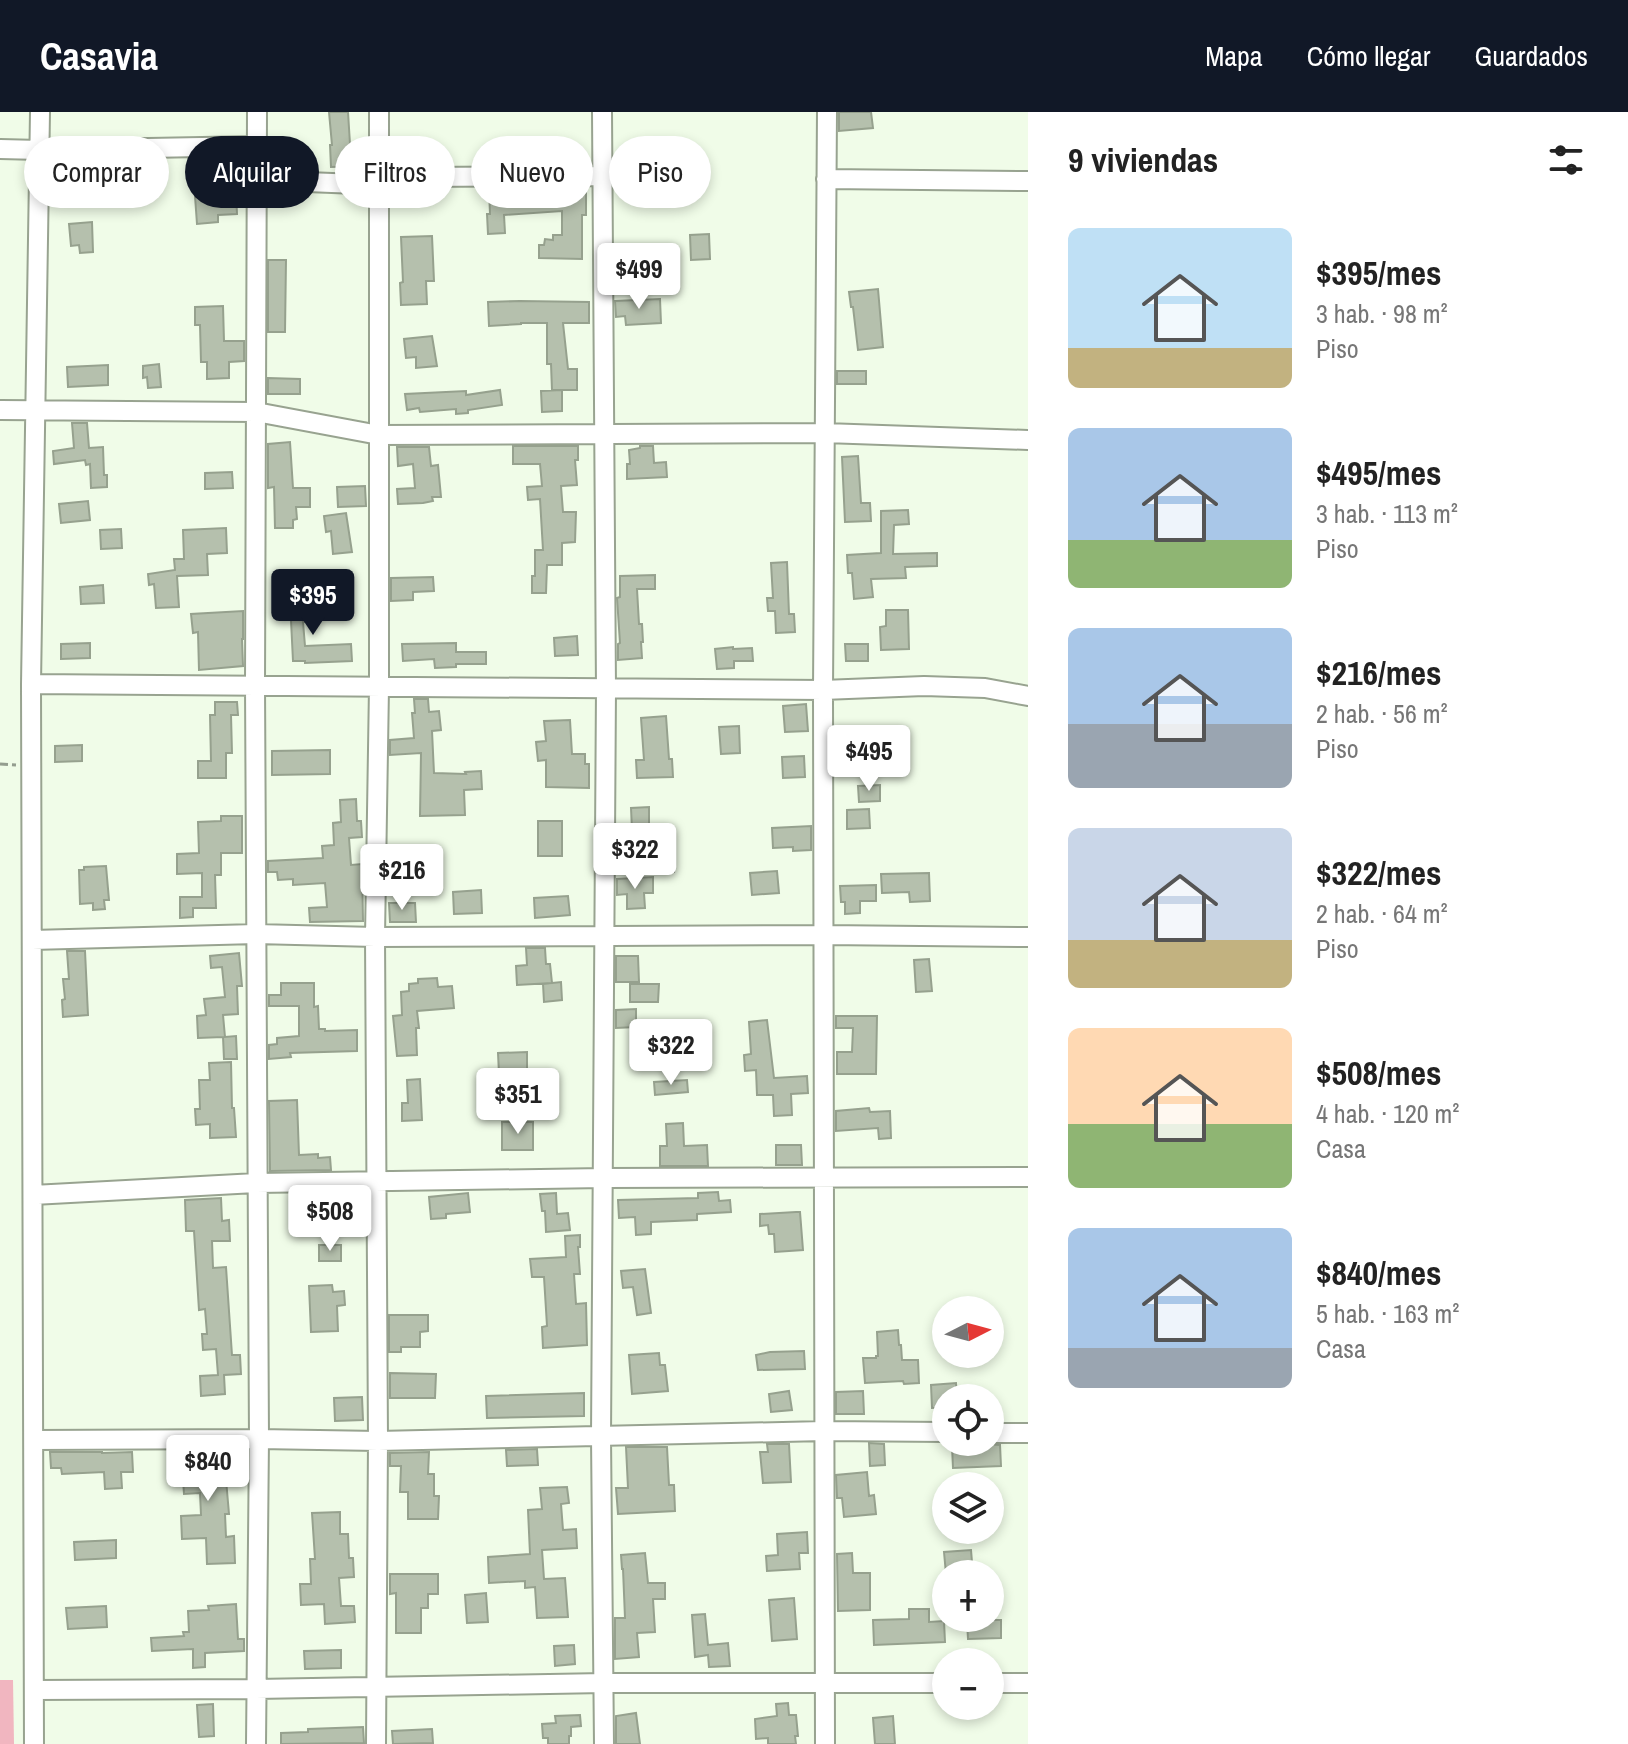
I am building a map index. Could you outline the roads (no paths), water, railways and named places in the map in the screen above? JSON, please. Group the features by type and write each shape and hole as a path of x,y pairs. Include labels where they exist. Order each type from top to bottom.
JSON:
{"street":[{"path":"40,112 40,136"},
{"path":"257,112 257,136"},
{"path":"379,112 379,136"},
{"path":"602,112 606,689 601,1437 604,1744"},
{"path":"825,1744 823,690 827,112"},
{"path":"0,149 24,150"},
{"path":"455,177 602,176"},
{"path":"826,179 1028,181"},
{"path":"34,1744 31,684 39,208"},
{"path":"256,1744 259,1439 255,685 257,208"},
{"path":"376,1744 375,937 379,687 379,208"},
{"path":"0,410 256,412 379,435 825,433 1028,440"},
{"path":"31,684 823,690 924,686 985,688 1028,696"},
{"path":"32,940 256,934 375,937 1028,937"},
{"path":"33,1195 257,1183 1028,1177"},
{"path":"34,1440 378,1441 824,1431 932,1432"},
{"path":"1004,1433 1028,1433"},
{"path":"34,1690 604,1683 932,1683"},
{"path":"1004,1683 1028,1683"}]}
